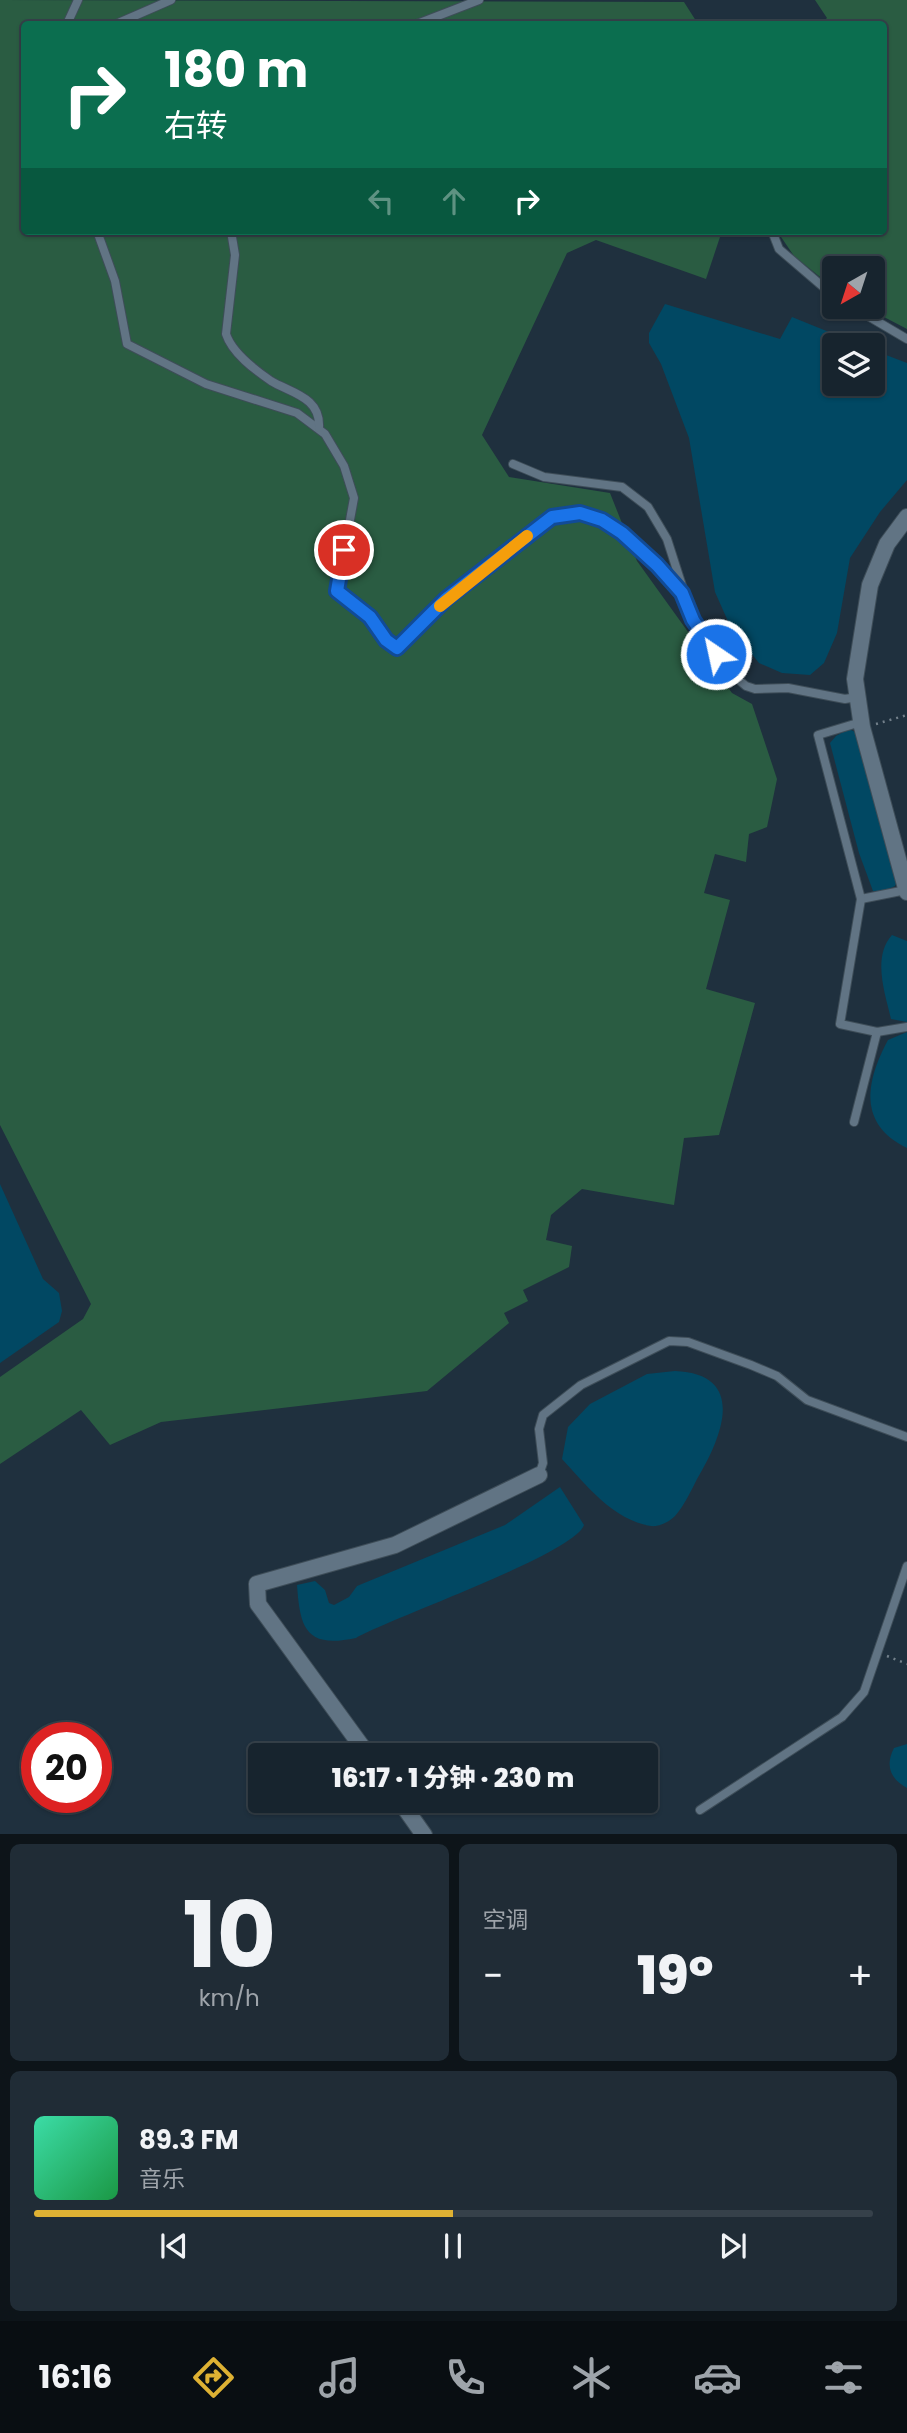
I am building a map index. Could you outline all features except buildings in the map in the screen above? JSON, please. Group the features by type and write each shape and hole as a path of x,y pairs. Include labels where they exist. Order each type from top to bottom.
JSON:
{"street":[{"path":"907,517 887,544 870,584 855,679 862,725 907,891"},
{"path":"359,1743 258,1604 257,1584 395,1545 539,1475"},
{"path":"408,1813 423,1834"}],"lane":[{"path":"68,21 78,0"},
{"path":"123,21 171,0"},
{"path":"425,21 479,0"},
{"path":"98,235 115,281 127,344 206,384 297,413 318,428 334,445 354,498 337,591 370,617 393,646 402,646 446,599 552,517 561,514 589,515 622,533 682,593"},
{"path":"232,235 235,255 226,334 229,344 272,381 306,398 314,409 318,428"},
{"path":"774,235 779,249 822,286"},
{"path":"873,319 907,339"},
{"path":"513,464 544,477 622,487 634,494 657,518 667,539 682,593 693,620 728,671 746,686 755,689 788,688 845,699 857,697"},
{"path":"862,725 818,735 861,899 840,1024 877,1032 907,1027"},
{"path":"861,899 907,891"},
{"path":"855,1122 877,1032"},
{"path":"539,1475 543,1463 539,1429 543,1415 581,1385 669,1341 688,1342 751,1364 776,1376 807,1400 907,1437"},
{"path":"700,1810 850,1711 864,1692 907,1566"}],"path":[{"path":"862,725 907,715"},
{"path":"877,1653 907,1664"}],"green space":[{"path":"0,0 684,2 696,21 21,21 21,235 721,235 706,279 596,240 567,253 482,435 509,477 610,493 637,561 732,693 752,704 777,779 767,827 749,834 746,862 715,854 704,893 730,900 706,989 755,1003 719,1135 684,1138 674,1205 582,1189 551,1215 546,1240 572,1246 569,1267 523,1290 528,1301 504,1313 509,1323 427,1391 161,1422 110,1445 81,1410 0,1464 0,1377 83,1319 91,1304 0,1125"},
{"path":"815,0 907,0 907,329 886,318 886,256 822,256 822,279 794,256 780,235 887,235 887,21 824,21 827,18"}],"water":[{"path":"665,304 780,339 792,317 831,333 822,333 822,396 885,396 885,355 907,363 907,480 880,512 850,558 837,633 824,663 810,675 782,673 759,663 731,628 715,592 689,438 661,364 649,343 649,333"},
{"path":"849,729 857,733 897,881 895,886 882,892 873,891 859,853 830,743"},
{"path":"892,935 907,941 907,1022 891,1019 883,987 881,964 886,944"},
{"path":"907,1032 907,1148 880,1127 870,1100 875,1071 888,1040"},
{"path":"0,1184 43,1279 59,1293 62,1311 59,1322 0,1363"},
{"path":"675,1371 698,1375 713,1384 721,1396 723,1411 714,1446 684,1503 670,1520 651,1526 624,1517 612,1509 562,1459 568,1427 590,1404 647,1374"},
{"path":"560,1487 584,1525 573,1537 549,1552 356,1638 326,1640 308,1631 300,1613 297,1585 315,1581 325,1590 329,1603 334,1605 349,1597 357,1586 505,1525"},
{"path":"907,1744 907,1788 893,1776 890,1760 894,1748"}],"slow traffic":[{"path":"440,606 527,536"}],"route":[{"path":"344,550 337,576 337,591 370,617 386,640 397,648 402,646 446,599 552,517 561,514 589,515 622,533 657,565 682,593 693,620 716,654"}]}
